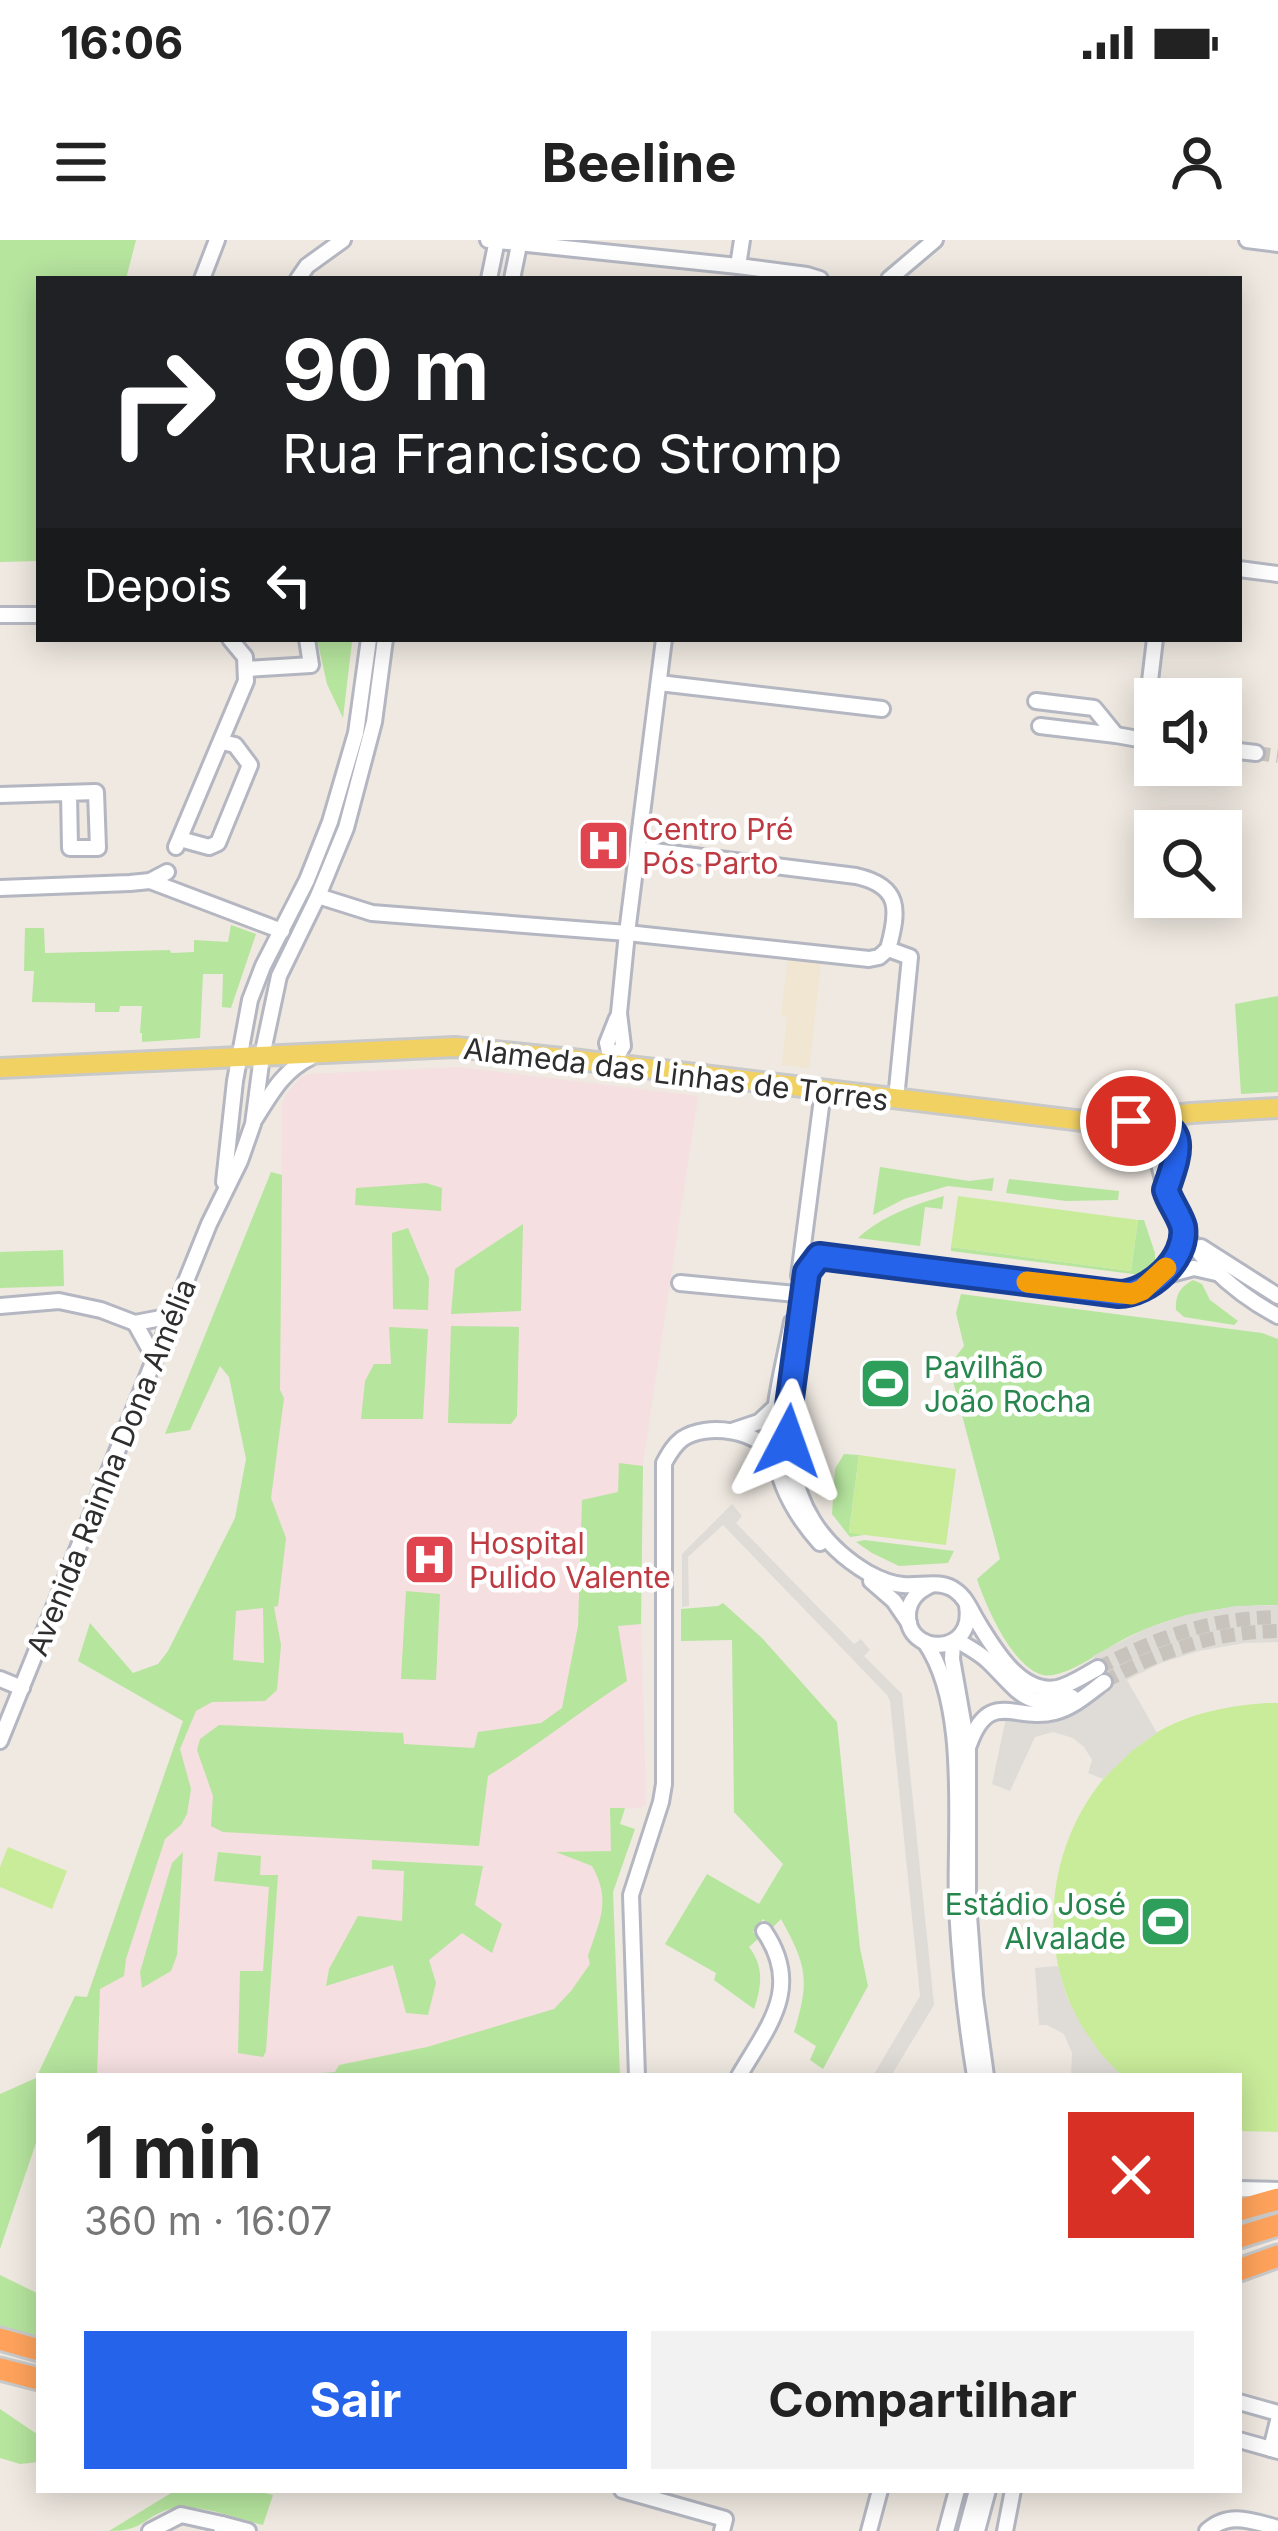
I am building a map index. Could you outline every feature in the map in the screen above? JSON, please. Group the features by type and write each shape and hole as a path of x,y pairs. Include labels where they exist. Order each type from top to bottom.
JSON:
{"highway":[{"path":"1242,2209 1278,2194"},
{"path":"1242,2236 1278,2225"},
{"path":"1242,2254 1278,2245"},
{"path":"1242,2269 1278,2256"},
{"path":"0,2339 36,2349"},
{"path":"0,2369 36,2378"}],"main road":[{"name":"Alameda das Linhas de Torres","path":"0,1068 455,1047 1091,1122 1278,1108"}],"street":[{"path":"203,276 218,240"},
{"path":"300,276 343,240"},
{"path":"489,276 494,240 812,276"},
{"path":"738,266 742,240"},
{"path":"892,276 934,240"},
{"path":"1247,240 1278,244"},
{"path":"513,276 519,242"},
{"path":"1242,569 1278,574"},
{"path":"0,615 36,614"},
{"path":"222,742 235,746 250,765 218,843 209,847 178,843 246,681 244,657 232,642"},
{"path":"246,668 311,665 308,642"},
{"name":"Avenida Rainha Dona Amélia","path":"223,1193 238,1058 250,1000 330,822 356,733 369,642"},
{"name":"Avenida Rainha Dona Amélia","path":"253,1124 279,976 346,828 374,722 385,642"},
{"path":"612,1064 623,1046 619,1013 627,933 664,642"},
{"path":"1153,678 1155,642"},
{"path":"659,682 882,710"},
{"path":"1036,701 1094,707 1116,735"},
{"path":"1040,726 1134,738"},
{"path":"1242,751 1256,753"},
{"path":"0,795 69,793"},
{"path":"318,896 372,913 869,959 888,949 894,901 890,892 872,880 638,849"},
{"path":"149,881 167,872"},
{"path":"0,888 149,881 282,931"},
{"path":"888,949 910,957 896,1099"},
{"name":"Avenida Rainha Dona Amélia","path":"0,1741 253,1124 280,1078 322,1052"},
{"path":"823,1090 807,1225 773,1409 774,1456 790,1502 808,1530 838,1560 886,1593 925,1642 942,1676 954,1740 957,1904 975,2073"},
{"path":"1131,1121 1151,1134 1166,1190 1183,1227 1216,1274"},
{"path":"1131,1121 1160,1124 1178,1139 1179,1151 1166,1190"},
{"path":"807,1225 832,1255"},
{"path":"790,1463 788,1413 807,1272 819,1256 1119,1294 1142,1290 1159,1278 1176,1256 1183,1227"},
{"path":"1193,1241 1278,1296"},
{"path":"1159,1278 1194,1268 1216,1274 1278,1316"},
{"path":"680,1283 796,1294"},
{"path":"0,1306 58,1301 136,1323 172,1316"},
{"path":"136,1323 155,1360"},
{"path":"637,2073 631,1895 664,1784 664,1463 688,1435 755,1424 773,1409"},
{"path":"755,1424 772,1427 783,1442 800,1496 842,1554 880,1579 906,1586 952,1587 1028,1683 1055,1688 1098,1680"},
{"path":"732,1431 762,1442 774,1456"},
{"path":"909,1623 910,1603 933,1584"},
{"path":"965,1600 968,1622 954,1641 952,1659 968,1750 969,1920 986,2073"},
{"path":"925,1642 944,1645 954,1641"},
{"path":"954,1641 985,1658 1010,1687 1032,1699 1055,1702 1098,1680"},
{"path":"0,1679 22,1688"},
{"path":"968,1750 975,1728 992,1712 1058,1712 1098,1680"},
{"path":"741,2073 776,2014 782,1994 780,1962 764,1931"},
{"path":"966,2073 972,2055"},
{"path":"1242,2188 1278,2194"},
{"path":"1242,2403 1278,2417 1274,2450 1242,2441"},
{"path":"633,2493 725,2518 722,2531"},
{"path":"869,2531 879,2493"},
{"path":"946,2531 955,2493"},
{"path":"966,2531 976,2493"},
{"path":"977,2531 987,2493"},
{"path":"1005,2531 1012,2493"},
{"path":"150,2531 181,2515 248,2531"},
{"path":"1207,2531 1231,2518 1278,2528"}],"shaded area":[{"path":"788,959 821,963 809,1068 782,1065 787,1018 781,1015"},
{"name":"Hospital Pulido Valente","path":"459,1067 698,1096 638,1497 646,1805 610,1809 619,2051 316,2073 60,2073 183,1721 149,1703 267,1466 280,1390 282,1104 301,1077"},
{"path":"732,1504 742,1516 736,1523 854,1644 861,1639 870,1650 864,1656 902,1694 934,2005 893,2073 875,2073 920,1996 890,1701 723,1525 688,1557 689,1606 682,1607 682,1554"},
{"path":"1278,1605 1278,1642 1199,1651 1127,1680 1157,1733 1103,1779 1088,1773 1092,1760 1084,1747 1053,1732 1035,1737 1010,1791 992,1784 1007,1713 1065,1718 1108,1692 1093,1656 1145,1629 1186,1615"},
{"path":"1058,1966 1081,2025 1119,2073 1071,2073 1072,2053 1064,2034 1039,2025 1035,1968"}],"green space":[{"path":"0,240 136,240 127,276 36,276 36,561 0,562"},
{"path":"318,642 352,642 343,718 327,684"},
{"path":"231,925 256,934 231,1008 222,1007 223,974 203,974 200,1038 142,1042 142,1006 95,1012 95,1003 32,1002 34,971 24,971 25,928 44,928 45,953 171,953 194,952 194,940 228,942"},
{"path":"1278,996 1278,1092 1241,1094 1235,1004"},
{"path":"880,1167 969,1181 994,1178 992,1191 948,1186 904,1199 873,1215"},
{"path":"271,1172 282,1175 280,1390 284,1398 271,1498 286,1538 278,1606 274,1607 281,1645 277,1690 265,1701 212,1702 196,1711 180,1749 191,1789 187,1814 165,1839 124,1976 100,1989 97,2073 38,2073 75,1996 87,1997 183,1721 78,1661 90,1623 133,1673 158,1664 235,1518 246,1459 229,1377 220,1366 190,1430 165,1434","holes":["263,1608 264,1663 233,1660 236,1611"]},
{"path":"1009,1179 1119,1191 1118,1200 1066,1201 1006,1193"},
{"path":"426,1183 442,1188 441,1211 355,1205 356,1188"},
{"path":"944,1196 942,1209 925,1207 920,1246 858,1238 898,1212"},
{"path":"958,1196 1138,1220 1131,1271 951,1247"},
{"path":"1138,1220 1144,1220 1155,1253 1155,1260 1141,1275 951,1251 951,1247 1131,1271"},
{"path":"523,1224 521,1311 451,1314 455,1269"},
{"path":"408,1228 429,1278 428,1310 393,1309 392,1233"},
{"path":"63,1250 64,1286 0,1288 0,1252"},
{"path":"1193,1280 1238,1321 1234,1325 1184,1317 1176,1310 1179,1292"},
{"path":"961,1294 1262,1333 1278,1339 1278,1605 1181,1617 1052,1675 1043,1675 1021,1661 994,1620 977,1579 1000,1559 949,1366 964,1346 956,1313"},
{"path":"451,1326 519,1327 517,1416 511,1424 448,1423"},
{"path":"389,1327 428,1329 423,1419 361,1419 365,1381 374,1364 391,1364"},
{"path":"844,1454 859,1455 849,1532 864,1535 850,1537 832,1514 835,1469"},
{"path":"859,1455 956,1469 946,1545 849,1533"},
{"path":"619,1463 643,1466 641,1624 618,1626 627,1681 488,1776 479,1846 223,1832 211,1826 213,1796 197,1750 200,1739 219,1725 403,1733 404,1744 474,1748 478,1732 541,1723 562,1708 578,1626 582,1500 618,1492"},
{"path":"856,1542 954,1551 948,1563 899,1566"},
{"path":"406,1591 440,1594 436,1680 401,1679"},
{"path":"723,1603 762,1638 837,1722 868,1986 823,2069 810,2060 816,2046 794,2032 803,1974 781,1919 772,1928 763,1919 753,1932 759,1938 749,1947 760,1976 754,2009 714,1980 716,1973 665,1944 707,1874 759,1904 783,1864 734,1812 732,1640 681,1641 681,1609"},
{"name":"Estádio José Alvalade","path":"1278,1703 1278,2132 1242,2131 1242,2073 1119,2073 1089,2039 1067,1996 1055,1950 1054,1903 1062,1857 1081,1813 1108,1773 1145,1740 1173,1724 1218,1709"},
{"path":"610,1808 625,1808 620,1824 635,1829 613,1892 620,2073 320,2073 554,2009 590,1964 602,1901 592,1866 556,1852 611,1851"},
{"path":"8,1847 67,1871 52,1909 0,1887 0,1867"},
{"path":"183,1852 177,1955 171,1971 142,1988 140,1972 172,1863"},
{"path":"218,1852 261,1856 260,1875 278,1875 263,2057 238,2053 240,1971 263,1971 269,1887 214,1881"},
{"path":"372,1860 483,1866 475,1905 502,1924 492,1953 462,1933 429,1960 436,1983 428,2015 406,2013 393,1965 326,1986 329,1969 358,1916 402,1921 404,1871 372,1869"},
{"path":"36,2078 36,2143 0,2249 0,2094"},
{"path":"0,2275 36,2293 36,2336 0,2326"},
{"path":"0,2409 36,2433 36,2462 0,2458"},
{"path":"171,2493 273,2495 263,2525 180,2507 130,2529 109,2531"}],"tunnel":[{"path":"1256,753 1278,756"},
{"path":"1098,1668 1185,1631 1278,1617"},
{"path":"1104,1682 1188,1645 1278,1631"}],"slow traffic":[{"path":"1027,1282 1132,1294 1159,1278 1166,1268"}],"place":[{"name":"Centro Pré Pós Parto","path":"603,846"},
{"name":"Pavilhão João Rocha","path":"885,1384"},
{"name":"Hospital Pulido Valente","path":"430,1560"},
{"name":"Estádio José Alvalade","path":"1165,1921"}],"route":[{"path":"788,1441 807,1272 819,1256 1119,1294 1132,1294 1159,1278 1176,1256 1182,1237 1183,1227 1166,1190 1178,1139 1160,1124 1131,1121"}]}
